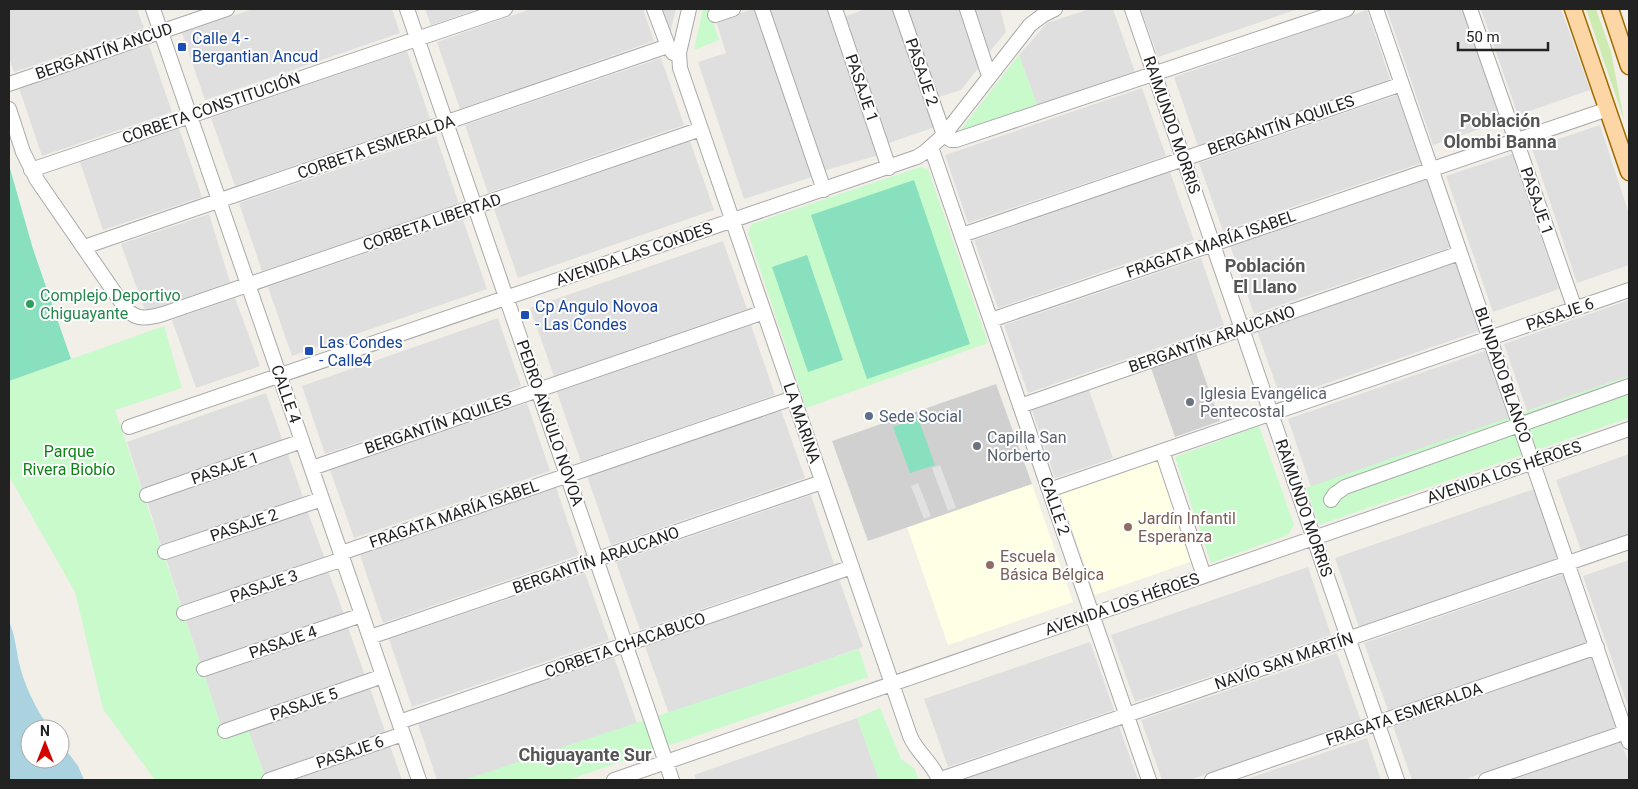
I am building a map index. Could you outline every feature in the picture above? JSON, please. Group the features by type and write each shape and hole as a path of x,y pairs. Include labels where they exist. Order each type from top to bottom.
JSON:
{"main road":[{"path":"1573,9 1629,172"},
{"path":"1610,9 1626,48 1629,66"}],"street":[{"name":"CALLE 4","path":"153,9 419,780"},
{"name":"BERGANTÍN ANCUD","path":"9,84 227,9"},
{"name":"PEDRO ANGULO NOVOA","path":"407,9 672,780"},
{"name":"CORBETA CONSTITUCIÓN","path":"31,170 505,9"},
{"name":"LA MARINA","path":"654,9 668,46 679,59"},
{"name":"LA MARINA","path":"689,9 679,59 680,68 913,742 932,765 939,780"},
{"path":"715,15 733,9"},
{"path":"762,9 824,190"},
{"name":"PASAJE 1","path":"835,9 889,168"},
{"name":"PASAJE 2","path":"900,9 944,135"},
{"path":"967,9 989,76"},
{"name":"AVENIDA LAS CONDES","path":"129,427 917,157 944,135 1036,19 1055,9"},
{"name":"RAIMUNDO MORRIS","path":"1132,9 1397,780"},
{"path":"944,135 951,140 961,139 1347,9"},
{"name":"BLINDADO BLANCO","path":"1376,9 1628,735"},
{"name":"PASAJE 1","path":"1470,9 1574,309"},
{"name":"CORBETA ESMERALDA","path":"84,247 668,46"},
{"name":"BERGANTÍN AQUILES","path":"962,235 1402,84"},
{"name":"CORBETA LIBERTAD","path":"9,108 23,152 46,195 129,312 142,318 163,314 701,130"},
{"path":"1431,168 1608,109"},
{"name":"CALLE 2","path":"931,147 1149,780"},
{"name":"FRAGATA MARÍA ISABEL","path":"991,320 1431,168"},
{"name":"BERGANTÍN ARAUCANO","path":"1020,406 1460,253"},
{"name":"PASAJE 6","path":"1490,338 1629,290"},
{"name":"BERGANTÍN AQUILES","path":"312,468 764,312"},
{"path":"1049,490 1490,338"},
{"path":"1331,500 1335,494 1345,487 1629,386"},
{"name":"FRAGATA MARÍA ISABEL","path":"342,556 793,398"},
{"name":"AVENIDA LOS HÉROES","path":"614,780 1629,429"},
{"name":"PASAJE 1","path":"147,495 302,441"},
{"path":"1162,451 1204,576"},
{"name":"BERGANTÍN ARAUCANO","path":"370,637 822,482"},
{"name":"PASAJE 2","path":"165,552 322,499"},
{"name":"NAVÍO SAN MARTÍN","path":"939,780 1629,542"},
{"name":"PASAJE 3","path":"184,613 342,556"},
{"name":"CORBETA CHACABUCO","path":"401,728 626,645 852,567"},
{"name":"PASAJE 4","path":"204,669 362,615"},
{"name":"FRAGATA ESMERALDA","path":"1212,780 1597,648"},
{"name":"PASAJE 5","path":"225,731 383,676"},
{"name":"PASAJE 6","path":"269,780 401,728"},
{"path":"1486,780 1628,735"}],"shaded area":[{"path":"9,9 137,9 144,28 14,72 9,58"},
{"path":"253,9 392,9 400,33 205,100 182,33"},
{"path":"425,9 478,9 431,25"},
{"path":"531,9 643,9 654,41 460,109 437,42"},
{"path":"662,9 676,9 670,33"},
{"path":"755,9 812,177 744,199 698,62 726,53 716,21"},
{"path":"769,9 830,9 879,155 823,171"},
{"path":"866,9 896,9 935,127 886,144 843,17"},
{"path":"906,9 962,9 980,66 961,90 936,98"},
{"path":"972,9 1000,9 1006,32 987,55"},
{"path":"1090,9 1113,9 1135,72 1037,105 1019,55 1047,23"},
{"path":"1141,9 1298,9 1158,57"},
{"path":"1463,9 1501,122 1433,145 1387,10"},
{"path":"1481,9 1561,9 1590,90 1518,115"},
{"path":"1367,10 1390,79 1198,146 1174,77"},
{"path":"149,45 172,112 42,156 19,88"},
{"path":"407,51 430,119 235,186 211,118"},
{"path":"661,58 684,125 488,193 465,125"},
{"path":"1142,88 1166,156 968,223 945,155"},
{"path":"1397,95 1421,163 1223,231 1199,163"},
{"path":"1600,125 1629,214 1629,265 1577,283 1532,148"},
{"path":"179,128 202,197 103,230 80,162"},
{"path":"436,136 459,204 262,271 239,203"},
{"path":"690,141 714,210 518,278 494,209"},
{"path":"1512,154 1559,289 1493,312 1446,176"},
{"path":"1170,172 1194,240 998,308 974,240"},
{"path":"1427,178 1451,247 1254,314 1230,245"},
{"path":"209,214 230,282 150,310 144,308 121,244"},
{"path":"463,220 487,289 292,356 268,287"},
{"path":"723,241 747,309 554,376 530,308"},
{"path":"1201,258 1224,325 1028,393 1004,325"},
{"path":"1456,263 1479,331 1281,399 1257,331"},
{"path":"235,298 260,366 196,388 172,320"},
{"path":"1629,300 1629,376 1527,411 1504,344"},
{"path":"498,318 521,386 325,454 302,386"},
{"path":"751,325 775,395 581,462 557,392"},
{"path":"1487,350 1510,418 1311,487 1288,419"},
{"path":"1196,353 1220,421 1175,437 1151,368"},
{"path":"996,384 1032,484 868,541 832,441"},
{"path":"1089,390 1113,458 1055,478 1032,410"},
{"path":"266,393 283,442 143,492 127,442"},
{"path":"527,403 550,471 354,538 330,470"},
{"path":"781,410 805,478 611,545 587,476"},
{"path":"287,451 304,500 162,549 147,501"},
{"path":"1629,454 1629,536 1582,553 1556,480"},
{"name":"Jardín Infantil Esperanza","path":"1160,459 1196,560 1095,595 1060,494"},
{"path":"940,465 956,508 948,511 932,468"},
{"path":"918,483 931,516 924,519 911,486"},
{"name":"Escuela Básica Bélgica","path":"1032,484 1073,602 948,645 907,527"},
{"path":"556,487 579,555 383,623 360,555"},
{"path":"1534,489 1558,559 1359,627 1335,558"},
{"path":"811,495 834,564 640,630 616,562"},
{"path":"307,510 325,559 182,608 166,559"},
{"path":"1629,560 1629,709 1583,576"},
{"path":"1308,567 1331,635 1135,702 1111,635"},
{"path":"327,568 345,617 201,665 185,617"},
{"path":"585,573 609,640 412,707 389,639"},
{"path":"1564,574 1588,645 1389,713 1364,643"},
{"path":"839,579 863,647 669,714 645,646"},
{"path":"348,627 365,676 221,726 205,677"},
{"path":"1090,642 1114,710 948,767 924,699"},
{"path":"1337,653 1361,721 1189,780 1162,780 1141,720"},
{"path":"614,657 638,726 481,780 437,780 418,724"},
{"path":"1592,657 1616,727 1463,780 1412,780 1393,726"},
{"path":"369,685 386,734 265,776 247,727"},
{"path":"857,718 879,780 696,780 694,775"},
{"path":"1119,726 1138,780 962,780"},
{"path":"1367,738 1381,780 1244,780"},
{"path":"1621,742 1629,764 1629,780 1509,780"},
{"path":"389,743 402,780 288,780"}],"green space":[{"path":"703,9 722,9 710,13 719,40 694,50"},
{"path":"1586,9 1596,9 1611,52 1624,120"},
{"path":"1019,55 1037,105 958,133"},
{"name":"Complejo Deportivo Chiguayante","path":"9,165 33,249 71,359 9,381"},
{"path":"920,167 928,169 988,343 806,408 748,233 752,224"},
{"path":"914,180 970,344 867,379 811,215"},
{"path":"807,255 843,360 808,372 772,267"},
{"name":"Parque Rivera Biobío","path":"164,326 182,388 115,410 224,734 247,727 266,780 155,780 103,709 75,592 9,476 9,381"},
{"path":"1629,376 1629,418 1319,525 1306,488"},
{"path":"918,418 935,465 910,473 893,427"},
{"path":"1259,426 1294,525 1288,535 1211,563 1175,457"},
{"path":"859,649 868,677 568,780 464,780"},
{"path":"880,708 901,759 914,768 919,780 879,780 857,718"}],"water":[{"path":"9,621 24,681 44,719 20,719 20,769 70,769 70,755 78,766 84,780 9,780"}],"place":[{"name":"Calle 4 - Bergantian Ancud","path":"182,47"},
{"name":"Complejo Deportivo Chiguayante","path":"30,304"},
{"name":"Cp Angulo Novoa - Las Condes","path":"525,315"},
{"name":"Las Condes - Calle4","path":"309,351"},
{"name":"Iglesia Evangélica Pentecostal","path":"1190,402"},
{"name":"Sede Social","path":"869,416"},
{"name":"Capilla San Norberto","path":"977,446"},
{"name":"Jardín Infantil Esperanza","path":"1128,527"},
{"name":"Escuela Básica Bélgica","path":"990,565"}],"district":[{"name":"Población Olombi Banna","path":"1500,130"},
{"name":"Población El Llano","path":"1265,275"},
{"name":"Chiguayante Sur","path":"585,754"}]}
